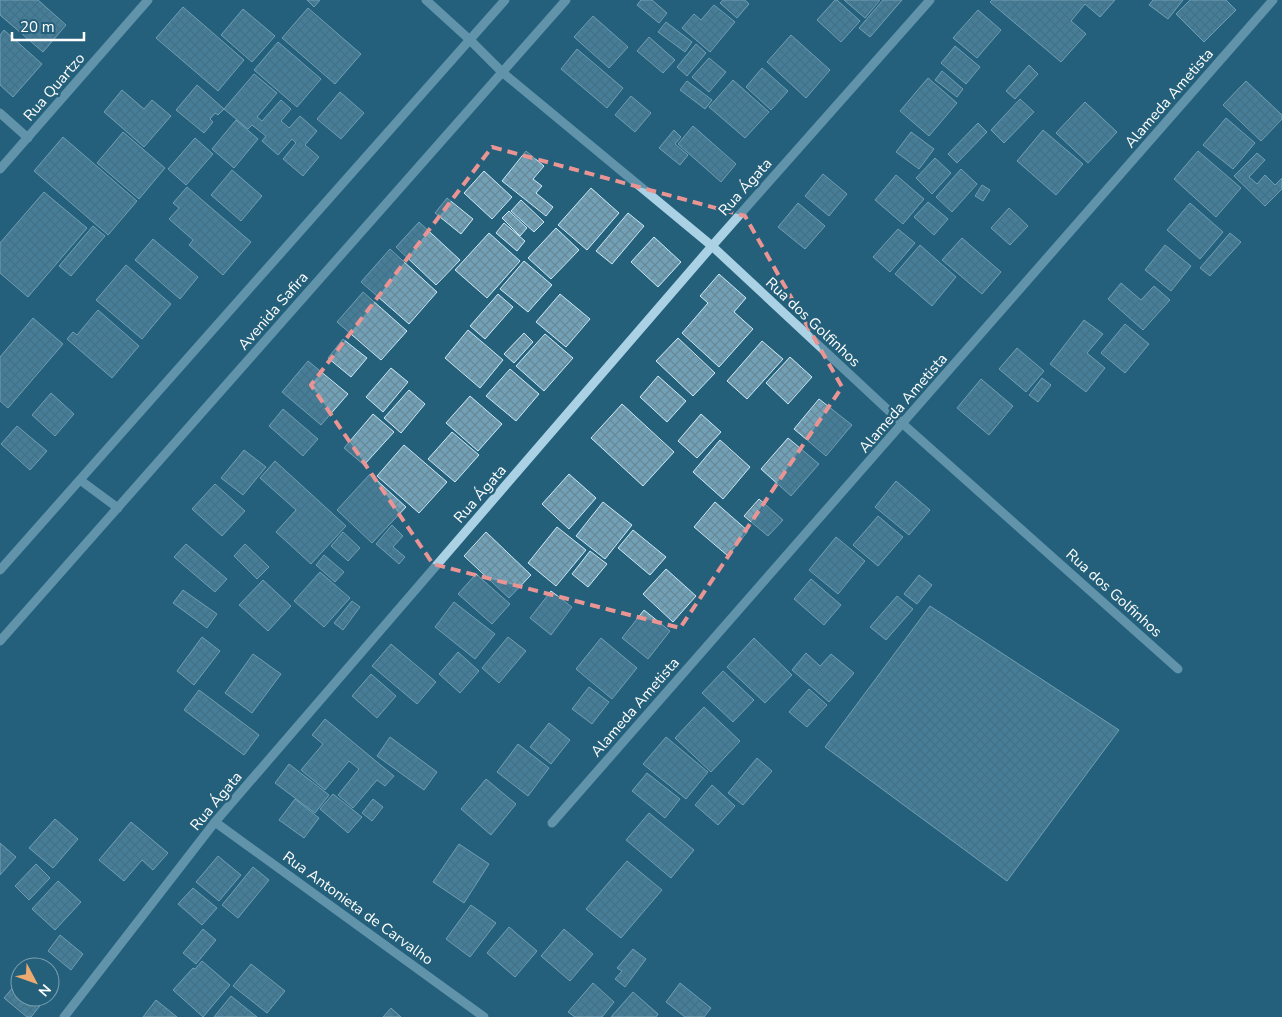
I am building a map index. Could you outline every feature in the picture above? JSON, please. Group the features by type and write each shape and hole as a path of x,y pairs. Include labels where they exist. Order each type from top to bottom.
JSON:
{"street":[{"name":"Rua Quartzo","path":"0,169 148,0"},
{"name":"Rua dos Golfinhos","path":"426,0 502,72 712,246 903,424 1178,669"},
{"path":"0,570 505,0"},
{"name":"Avenida Safira","path":"0,641 566,0"},
{"name":"Rua Ágata","path":"64,1017 215,822 712,246 930,0"},
{"name":"Alameda Ametista","path":"552,823 1274,0"},
{"path":"0,113 28,138"},
{"path":"80,480 118,508"},
{"name":"Rua Antonieta de Carvalho","path":"215,822 484,1017"}],"highlighted area":[{"path":"492,147 745,216 842,387 680,628 433,564 311,385"}],"building":[{"path":"0,0 38,0 66,25 43,52 0,15"},
{"path":"307,0 320,0 314,7"},
{"path":"641,0 652,0 667,13 659,23 637,5"},
{"path":"723,0 745,0 749,4 737,18 720,3"},
{"path":"835,0 860,21 841,42 817,20"},
{"path":"844,0 880,0 865,18"},
{"path":"883,0 902,0 870,37 859,28"},
{"path":"992,0 1115,0 1100,17 1085,4 1071,21 1086,34 1061,62 990,2"},
{"path":"1153,0 1183,0 1168,19 1149,5"},
{"path":"1190,0 1226,0 1236,10 1204,42 1176,14"},
{"path":"714,5 735,22 710,52 682,28 694,14 701,20"},
{"path":"183,7 244,60 218,91 156,38"},
{"path":"308,8 361,54 335,84 282,38"},
{"path":"243,9 275,36 252,62 221,35"},
{"path":"978,10 1001,30 977,58 953,38"},
{"path":"593,16 628,47 609,68 574,37"},
{"path":"666,22 692,42 685,52 658,32"},
{"path":"4,30 42,64 13,97 0,85 0,35"},
{"path":"791,35 830,70 806,98 767,62"},
{"path":"649,37 675,60 663,73 637,51"},
{"path":"278,42 321,79 297,107 254,70"},
{"path":"696,44 706,53 687,76 677,67"},
{"path":"955,46 980,67 966,84 941,63"},
{"path":"577,49 623,88 607,108 561,69"},
{"path":"709,58 726,72 709,92 692,77"},
{"path":"1029,65 1038,74 1015,99 1006,91"},
{"path":"762,68 788,91 771,110 746,87"},
{"path":"942,71 963,89 957,97 935,80"},
{"path":"254,74 277,93 257,117 262,121 281,100 291,109 281,121 289,128 300,116 317,131 305,145 319,157 303,176 283,159 296,143 292,139 278,155 262,141 266,136 252,125 248,129 224,109"},
{"path":"928,78 957,103 929,136 900,111"},
{"path":"733,80 769,112 745,138 709,107"},
{"path":"687,81 712,100 705,109 680,90"},
{"path":"1246,81 1282,115 1282,119 1261,141 1223,105"},
{"path":"197,85 224,109 218,115 215,113 210,119 213,122 204,133 176,110"},
{"path":"122,90 144,109 152,100 171,116 144,147 104,112"},
{"path":"340,92 364,113 341,139 317,119"},
{"path":"631,96 651,113 635,132 615,115"},
{"path":"1020,99 1034,112 1004,143 991,130"},
{"path":"1085,102 1117,132 1088,163 1056,133"},
{"path":"1226,118 1255,143 1233,169 1203,145"},
{"path":"236,120 258,139 234,168 212,149"},
{"path":"978,123 987,132 957,163 948,154"},
{"path":"693,126 736,164 721,182 678,144"},
{"path":"674,130 681,137 675,144 688,155 680,165 659,148"},
{"path":"1043,130 1083,164 1056,195 1017,161"},
{"path":"123,132 165,168 139,199 97,163"},
{"path":"911,132 934,149 919,169 896,152"},
{"path":"63,137 137,201 108,235 34,171"},
{"path":"195,138 213,154 186,185 168,169"},
{"path":"526,151 544,166 533,179 542,186 536,193 553,207 546,216 502,181"},
{"path":"1198,151 1241,188 1216,217 1174,179"},
{"path":"1257,153 1265,160 1249,177 1257,184 1265,175 1275,185 1282,178 1282,189 1265,206 1234,176"},
{"path":"935,158 951,173 932,194 916,178"},
{"path":"961,169 977,184 952,212 936,197"},
{"path":"232,170 262,196 241,221 211,195"},
{"path":"484,171 512,197 492,219 464,193"},
{"path":"823,174 847,194 829,216 805,196"},
{"path":"896,175 924,199 903,224 875,200"},
{"path":"982,185 990,190 983,201 975,196"},
{"path":"187,187 251,242 223,275 189,245 193,240 169,219 179,208 173,203"},
{"path":"591,188 619,213 587,250 558,225"},
{"path":"44,192 87,228 28,297 0,273 0,243"},
{"path":"447,198 473,219 461,234 435,213"},
{"path":"521,200 544,222 534,232 511,211"},
{"path":"928,202 948,219 934,235 914,217"},
{"path":"798,203 825,226 805,249 778,227"},
{"path":"1190,203 1223,232 1200,259 1167,230"},
{"path":"1009,208 1028,226 1010,245 991,228"},
{"path":"509,211 527,228 520,236 502,218"},
{"path":"628,213 644,226 612,264 596,251"},
{"path":"419,222 460,260 436,285 396,247"},
{"path":"504,223 525,241 517,251 496,233"},
{"path":"93,226 105,236 71,276 59,266"},
{"path":"556,228 579,250 551,279 528,258"},
{"path":"898,229 915,243 890,272 873,257"},
{"path":"489,233 520,261 487,298 455,270"},
{"path":"1230,233 1241,242 1210,276 1200,268"},
{"path":"654,237 681,262 658,287 631,262"},
{"path":"962,238 1001,272 982,294 942,260"},
{"path":"153,239 198,277 180,299 135,260"},
{"path":"920,245 956,277 932,306 895,274"},
{"path":"1165,245 1191,266 1171,291 1145,270"},
{"path":"390,249 437,292 409,324 361,282"},
{"path":"524,261 552,285 528,312 500,289"},
{"path":"126,265 171,304 142,339 96,300"},
{"path":"719,274 746,298 734,312 753,329 719,367 682,333 708,303 700,296"},
{"path":"1121,283 1141,300 1154,286 1170,300 1143,330 1108,299"},
{"path":"363,292 407,331 381,360 337,322"},
{"path":"498,294 513,307 485,339 470,326"},
{"path":"560,294 590,319 566,347 536,322"},
{"path":"98,310 139,346 112,378 67,339 73,332 77,335"},
{"path":"33,318 63,344 8,408 0,401 0,357"},
{"path":"1084,320 1103,334 1087,353 1105,368 1086,392 1050,364"},
{"path":"1125,324 1149,344 1125,373 1101,353"},
{"path":"468,330 503,360 480,388 445,358"},
{"path":"524,333 533,342 514,363 504,354"},
{"path":"545,334 573,358 544,391 516,366"},
{"path":"678,338 715,373 693,396 656,361"},
{"path":"343,339 367,358 351,377 328,358"},
{"path":"762,341 783,359 747,399 727,381"},
{"path":"1017,348 1044,371 1026,392 999,369"},
{"path":"790,357 812,377 788,404 766,383"},
{"path":"308,361 348,394 321,425 282,392"},
{"path":"391,368 408,382 383,412 366,397"},
{"path":"510,369 539,394 516,421 486,396"},
{"path":"658,376 686,401 667,422 640,397"},
{"path":"1042,378 1051,385 1038,402 1029,395"},
{"path":"981,379 1013,406 989,435 957,408"},
{"path":"409,390 425,404 401,433 384,418"},
{"path":"51,393 74,414 55,436 32,415"},
{"path":"470,396 502,424 478,451 446,423"},
{"path":"819,399 852,425 826,456 794,429"},
{"path":"622,404 674,452 643,486 591,438"},
{"path":"283,409 318,439 303,456 269,426"},
{"path":"373,414 394,432 364,465 344,448"},
{"path":"701,414 721,432 697,458 678,441"},
{"path":"17,426 47,451 30,470 1,444"},
{"path":"452,432 479,455 455,482 428,459"},
{"path":"788,438 819,464 791,496 761,469"},
{"path":"720,440 750,467 723,499 693,472"},
{"path":"404,445 447,482 419,513 377,476"},
{"path":"244,450 266,467 243,495 221,478"},
{"path":"275,461 346,526 311,564 276,532 296,510 260,478"},
{"path":"370,474 406,507 372,543 337,510"},
{"path":"569,474 596,498 569,529 542,504"},
{"path":"896,481 930,510 909,535 875,507"},
{"path":"215,484 245,511 222,536 192,509"},
{"path":"759,499 783,520 768,536 744,516"},
{"path":"603,502 632,525 605,559 576,536"},
{"path":"715,502 748,531 728,556 694,527"},
{"path":"878,516 903,537 878,566 853,545"},
{"path":"392,525 403,536 393,547 405,557 399,564 376,544"},
{"path":"557,527 586,550 556,586 528,563"},
{"path":"633,530 666,557 650,575 618,548"},
{"path":"343,532 360,548 348,561 331,546"},
{"path":"486,532 531,575 509,598 464,556"},
{"path":"836,537 865,561 838,594 809,570"},
{"path":"186,544 227,579 215,592 174,557"},
{"path":"245,544 269,567 257,579 234,556"},
{"path":"590,551 607,564 588,587 572,574"},
{"path":"324,555 344,572 335,582 316,565"},
{"path":"666,569 696,596 673,622 643,594"},
{"path":"320,572 350,598 324,627 294,601"},
{"path":"476,574 510,604 492,624 458,594"},
{"path":"919,575 932,585 917,604 904,594"},
{"path":"811,579 841,605 824,625 794,599"},
{"path":"263,580 291,606 268,631 239,605"},
{"path":"183,590 217,614 207,628 173,603"},
{"path":"551,591 572,607 551,635 530,618"},
{"path":"897,596 913,609 886,640 870,627"},
{"path":"352,601 360,607 343,630 334,623"},
{"path":"454,602 495,634 475,659 435,627"},
{"path":"930,606 1119,730 1007,881 825,747"},
{"path":"644,610 670,631 648,659 622,638"},
{"path":"202,637 220,651 194,685 177,671"},
{"path":"508,637 526,651 499,683 482,668"},
{"path":"601,638 637,668 612,699 576,669"},
{"path":"754,638 792,675 765,703 727,667"},
{"path":"391,644 436,682 417,704 372,666"},
{"path":"458,652 479,671 460,693 439,674"},
{"path":"806,653 820,666 831,654 854,673 829,702 792,670"},
{"path":"253,654 281,674 252,713 225,693"},
{"path":"723,671 754,700 733,722 702,693"},
{"path":"371,674 396,696 377,718 352,696"},
{"path":"589,687 609,702 592,724 572,709"},
{"path":"809,689 827,705 807,727 789,712"},
{"path":"199,690 259,735 244,755 184,710"},
{"path":"704,707 740,741 711,772 675,738"},
{"path":"325,719 394,776 385,786 377,780 353,808 338,795 359,769 349,761 325,790 301,770 323,744 312,735"},
{"path":"549,723 570,740 551,764 530,747"},
{"path":"390,737 437,772 424,790 377,756"},
{"path":"666,737 708,772 686,799 643,764"},
{"path":"518,744 549,768 528,796 497,772"},
{"path":"757,758 772,771 743,805 728,793"},
{"path":"289,764 329,795 315,813 275,783"},
{"path":"647,773 680,799 665,818 632,791"},
{"path":"486,779 516,804 491,835 461,809"},
{"path":"712,785 735,806 718,825 695,805"},
{"path":"333,794 362,817 348,833 320,809"},
{"path":"295,799 319,818 304,838 279,820"},
{"path":"373,799 383,807 372,821 362,813"},
{"path":"649,813 694,850 671,878 626,840"},
{"path":"55,819 78,839 53,868 29,848"},
{"path":"131,822 168,853 153,870 142,860 124,881 99,860"},
{"path":"0,843 16,857 0,875"},
{"path":"459,844 489,864 464,903 433,882"},
{"path":"218,856 241,875 219,901 196,882"},
{"path":"627,861 662,890 621,938 586,909"},
{"path":"36,864 50,878 29,900 15,886"},
{"path":"253,867 269,880 238,918 222,905"},
{"path":"58,881 81,902 55,930 32,909"},
{"path":"193,888 217,908 202,925 178,904"},
{"path":"471,905 496,923 470,957 446,939"},
{"path":"509,927 537,951 515,977 487,953"},
{"path":"203,929 216,940 196,964 183,953"},
{"path":"564,929 593,954 570,981 541,956"},
{"path":"60,935 83,954 71,970 60,961 60,957 55,957 48,951"},
{"path":"633,949 646,959 625,987 615,979 622,971 617,968"},
{"path":"202,961 230,985 203,1017 173,990"},
{"path":"251,964 285,991 267,1013 233,986"},
{"path":"593,983 614,1002 602,1017 575,1017 568,1012"},
{"path":"680,983 711,1008 704,1017 685,1017 666,1002"},
{"path":"10,991 10,1003 4,998"},
{"path":"633,992 658,1014 656,1017 611,1017"},
{"path":"231,996 257,1017 214,1017"},
{"path":"156,1000 177,1017 143,1017"},
{"path":"15,1007 39,1007 31,1017 27,1017"},
{"path":"391,1008 401,1017 383,1017"}]}
